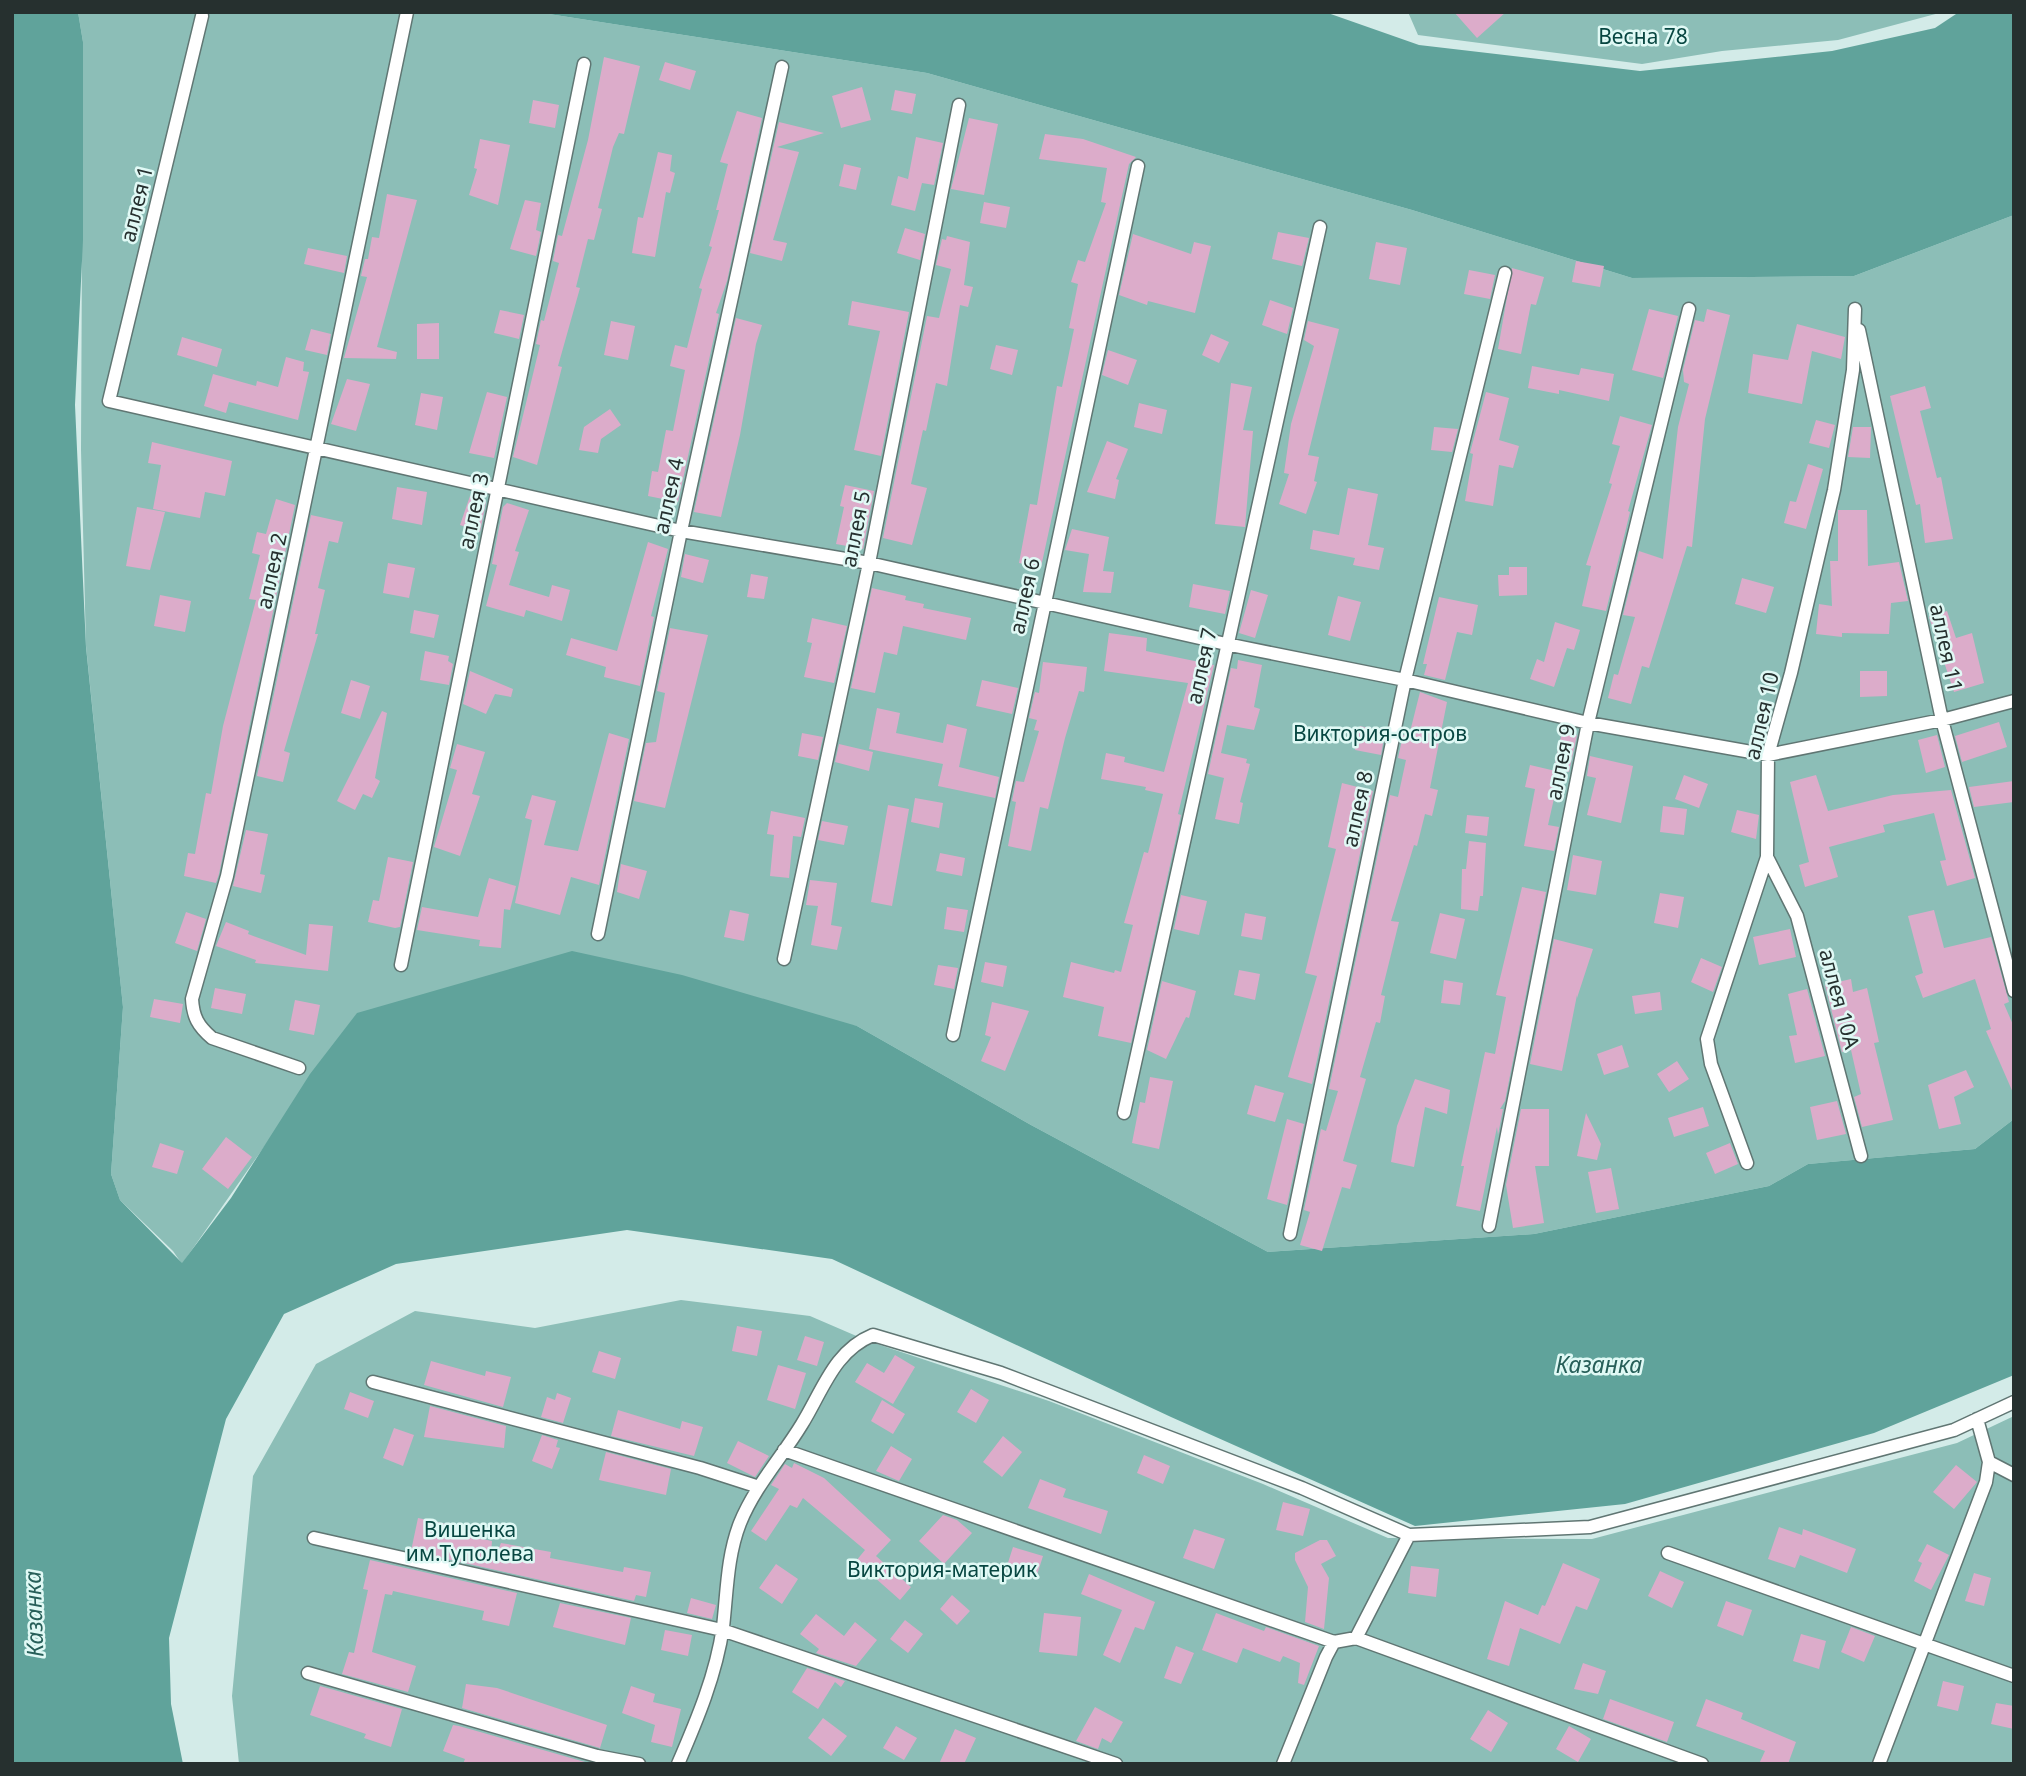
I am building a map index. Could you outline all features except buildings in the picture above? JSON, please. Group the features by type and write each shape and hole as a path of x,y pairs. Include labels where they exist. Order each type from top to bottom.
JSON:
{"lane":[{"name":"аллея 2","path":"299,1068 212,1038 200,1028 193,1014 192,999 227,876 407,12"},
{"name":"аллея 1","path":"202,16 109,401 317,451"},
{"name":"аллея 3","path":"401,965 584,64"},
{"name":"аллея 4","path":"598,934 681,531 782,67"},
{"name":"аллея 5","path":"784,959 869,563 959,104"},
{"name":"аллея 6","path":"953,1035 1138,166"},
{"name":"аллея 7","path":"1124,1113 1320,227"},
{"name":"аллея 8","path":"1290,1234 1405,680 1505,273"},
{"name":"аллея 9","path":"1489,1226 1588,723 1689,309"},
{"name":"аллея 11","path":"1855,309 1942,720 2014,991"},
{"name":"аллея 10","path":"1746,1163 1711,1064 1707,1039 1767,857 1768,755 1791,673 1834,489 1853,370 1855,309"},
{"path":"317,451 681,531 869,563 1226,644 1405,680 1588,723 1768,755 1942,720 2014,701"},
{"name":"аллея 10А","path":"1767,857 1797,916 1861,1156"},
{"path":"678,1764 704,1704 722,1630 727,1574 740,1524 759,1487 803,1423 826,1377 856,1342 873,1335 1000,1373 1302,1488 1409,1535 1590,1527 1954,1430 2014,1402"},
{"path":"373,1382 700,1468 759,1487"},
{"path":"1880,1764 1986,1482 1989,1462 1977,1419"},
{"path":"784,1451 1334,1642 1356,1638 1702,1764"},
{"path":"1989,1462 2014,1475"},
{"path":"1356,1638 1409,1535"},
{"path":"314,1538 722,1630 1116,1764"},
{"path":"1668,1553 2014,1676"},
{"path":"1283,1764 1334,1642"},
{"path":"308,1673 597,1756 639,1764"}],"green space":[{"name":"Виктория-остров","path":"78,12 536,12 927,73 1412,210 1632,278 1854,276 2014,215 2014,1119 1975,1149 1808,1164 1769,1186 1534,1234 1268,1252 1031,1125 857,1026 457,986 357,1014 182,1264 173,1251 120,1200 111,1174 123,1007 86,646 81,450 83,42"},
{"name":"Весна 78","path":"1408,12 1943,12 1838,40 1722,51 1642,64 1418,35"},
{"name":"Виктория-материк","path":"681,1300 810,1316 868,1341 1049,1401 1263,1484 1388,1538 1592,1539 1957,1443 2014,1416 2014,1764 239,1764 232,1696 253,1476 316,1364 415,1311 535,1328"}],"water":[{"name":"Казанка","path":"12,12 78,12 83,42 83,240 75,405 86,647 123,1007 111,1174 120,1200 182,1263 231,1198 310,1074 357,1013 572,951 682,975 857,1026 1031,1125 1268,1252 1534,1234 1769,1186 1808,1164 1975,1149 2014,1119 2014,1375 1874,1433 1625,1504 1415,1526 1171,1417 832,1259 627,1230 396,1264 284,1314 226,1419 169,1638 171,1704 183,1764 12,1764"},
{"path":"536,12 1325,12 1419,45 1640,71 1832,51 1935,28 1959,12 2014,12 2014,215 1854,276 1632,278 1412,210 927,73"}],"park label":[{"name":"Вишенка им.Туполева","path":"470,1542"}]}
